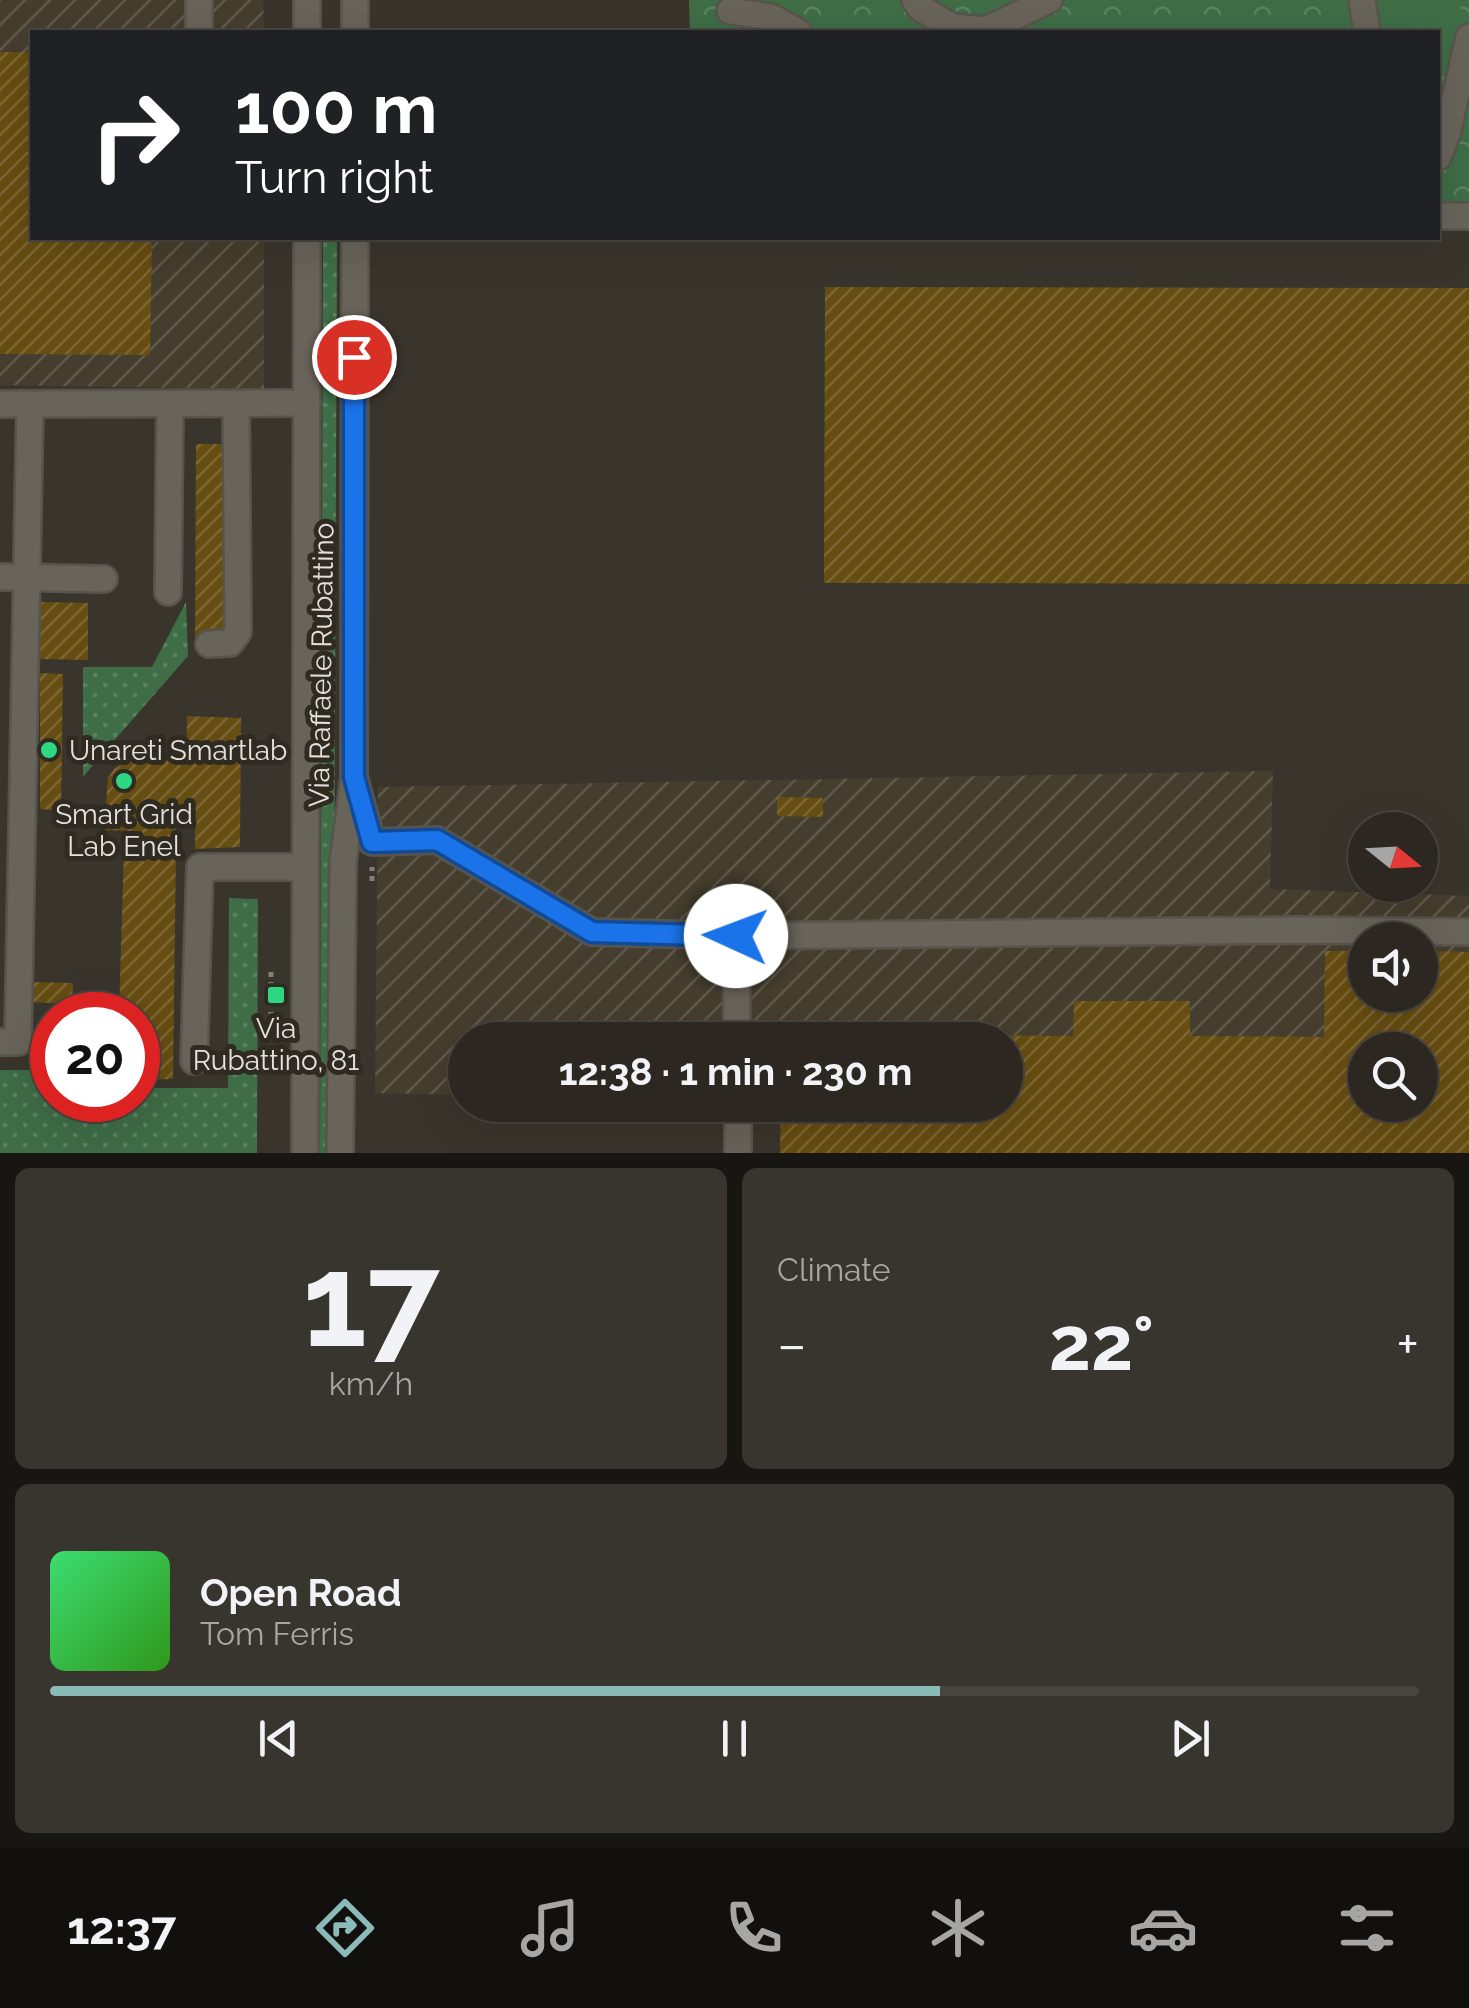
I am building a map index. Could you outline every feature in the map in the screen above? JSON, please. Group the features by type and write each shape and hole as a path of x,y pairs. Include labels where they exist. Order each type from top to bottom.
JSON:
{"street":[{"path":"199,30 200,0"},
{"path":"307,0 307,30"},
{"path":"356,0 356,30"},
{"path":"915,0 920,8 953,27 986,30 1049,0"},
{"path":"1362,0 1367,30"},
{"path":"730,14 771,17 794,30"},
{"path":"1440,152 1469,37"},
{"path":"1440,216 1469,216"},
{"name":"Via Raffaele Rubattino","path":"305,1153 307,240"},
{"name":"Via Raffaele Rubattino","path":"340,1153 343,862 354,777 355,240"},
{"path":"0,404 307,403"},
{"path":"0,1042 18,1042 30,404"},
{"path":"168,592 170,404"},
{"path":"208,644 230,644 238,632 236,404"},
{"path":"0,577 104,579"},
{"path":"354,777 372,842 437,840 592,932 736,936 1282,930 1469,932"},
{"path":"194,1061 200,868 305,867"},
{"path":"736,936 737,1022"},
{"path":"738,1122 738,1153"}],"path":[{"path":"270,1027 271,967"}],"shaded area":[{"path":"0,0 263,0 264,30 30,30 30,240 264,240 264,389 0,385"},
{"path":"1273,771 1270,889 1348,892 1348,902 1438,902 1438,895 1469,896 1469,1153 780,1153 781,1122 1023,1122 1023,1022 448,1022 448,1095 375,1093 378,787"}],"green space":[{"path":"689,0 1469,0 1469,226 1440,225 1440,30 690,30"},
{"path":"1399,0 1462,0 1451,57 1440,55 1440,30 1392,30"},
{"path":"323,240 337,240 333,1153 320,1153"},
{"path":"186,602 188,656 112,743 95,739 94,745 105,751 83,777 83,667 152,667"},
{"path":"229,898 258,899 257,1153 0,1153 0,1070 30,1070 30,1122 160,1122 160,1088 228,1088"}],"building":[{"path":"0,52 30,52 30,240 152,240 150,355 0,354"},
{"path":"825,287 1469,288 1469,584 824,583"},
{"path":"196,444 230,444 228,636 195,637"},
{"path":"40,602 88,603 88,660 39,659"},
{"path":"40,673 63,674 61,811 40,809"},
{"path":"187,716 241,718 240,847 195,849 195,813 176,813 175,836 170,836 170,849 176,849 173,1079 160,1079 160,992 120,992 124,849 131,848 133,831 105,830 108,778 126,761 175,759 174,765 186,765"},
{"path":"777,797 823,798 823,817 777,816"},
{"path":"1325,951 1348,951 1348,1012 1438,1012 1438,951 1469,952 1469,1153 780,1153 781,1122 1023,1122 1023,1035 1073,1036 1074,1001 1190,1001 1190,1036 1324,1037"},
{"path":"29,982 73,983 73,992 30,992 29,1002"}],"place":[{"name":"Unareti Smartlab","path":"49,750"},
{"name":"Smart Grid Lab Enel","path":"124,781"},
{"name":"Via Rubattino, 81","path":"276,995"}],"route":[{"path":"354,357 354,777 372,842 437,840 592,932 736,936"}]}
